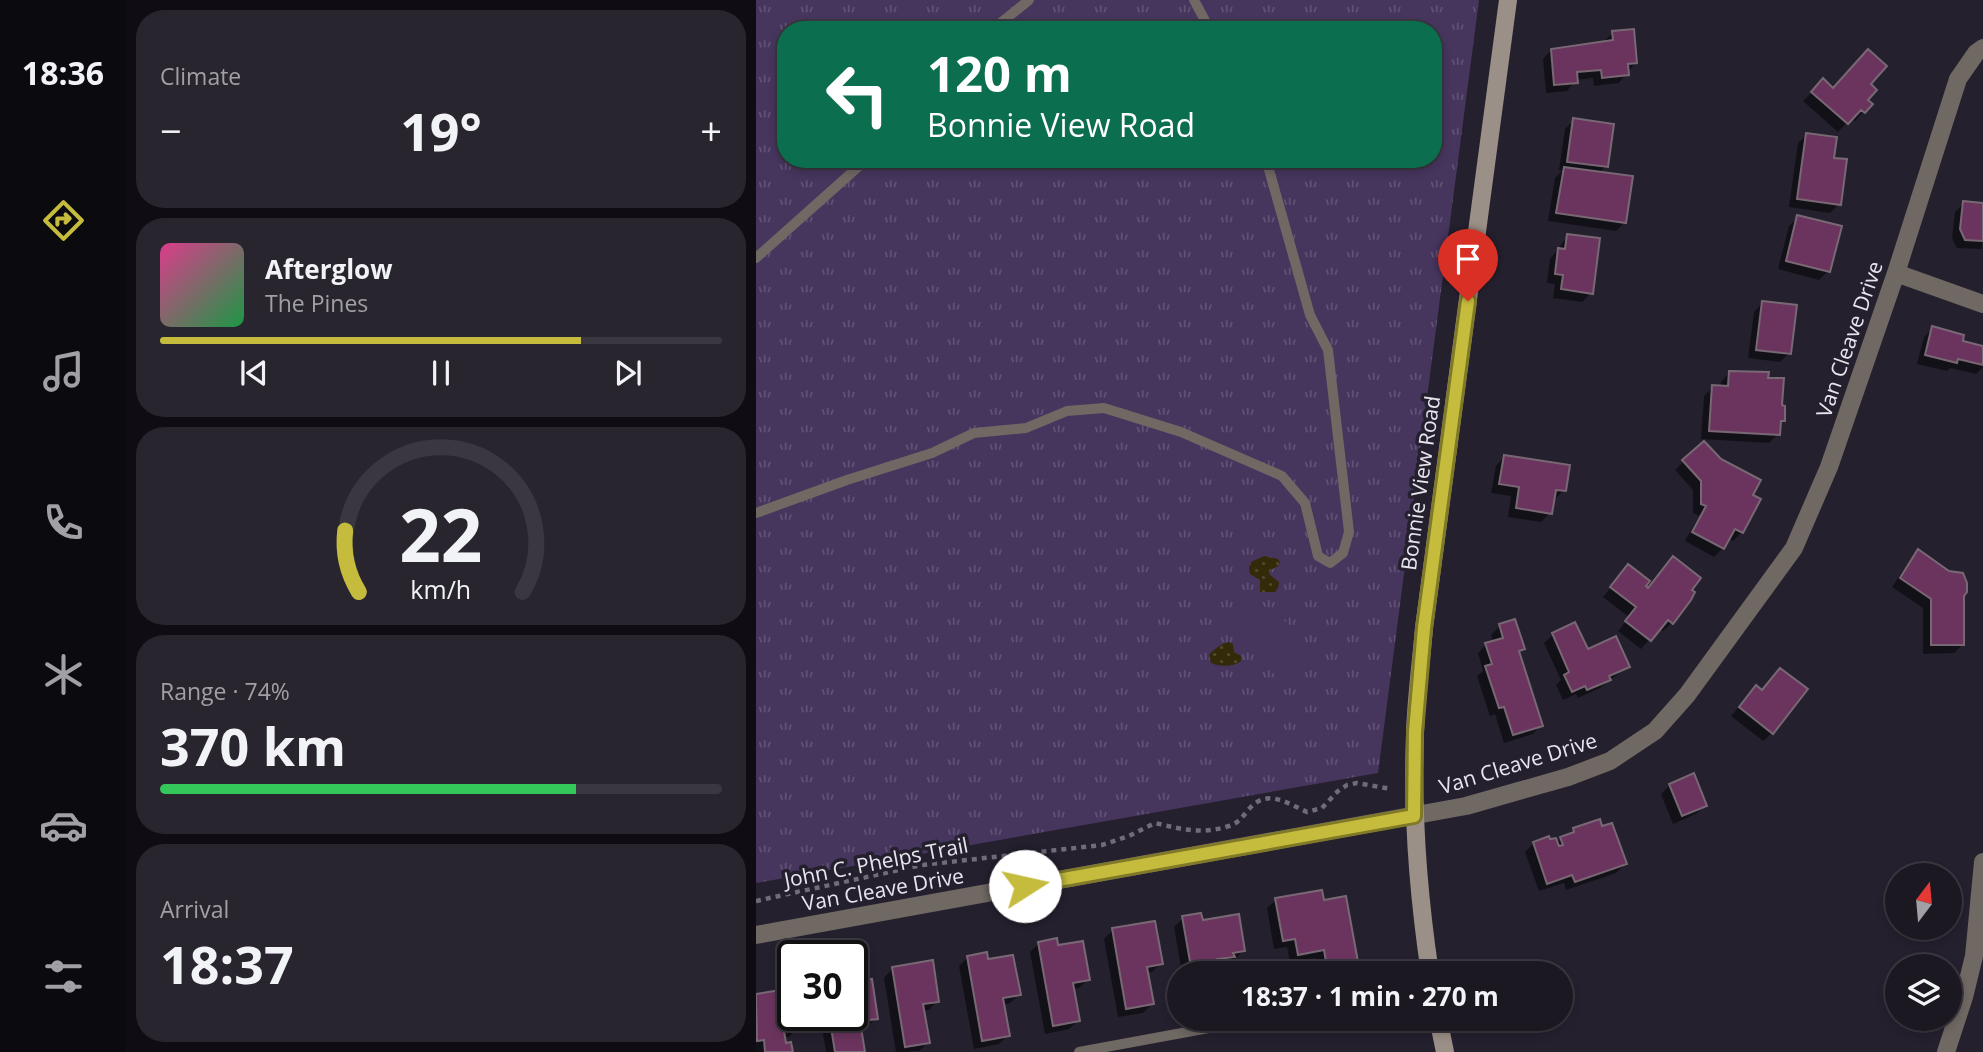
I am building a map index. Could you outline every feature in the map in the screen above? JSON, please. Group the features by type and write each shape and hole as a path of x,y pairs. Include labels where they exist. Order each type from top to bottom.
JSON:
{"street":[{"name":"Bonnie View Road","path":"1428,961 1419,899 1414,816 1415,732 1424,628 1508,0"},
{"name":"Van Cleave Drive","path":"756,935 1414,816 1478,802 1610,761 1655,731 1688,695 1794,548 1813,509 1896,273 1958,79 1976,53 1983,48"},
{"path":"1896,273 1983,304"},
{"path":"1945,1052 1964,998 1974,956 1983,862"},
{"path":"1441,1031 1445,1052"}],"lane":[{"path":"1003,21 1029,0"},
{"path":"1197,2 1206,21"},
{"path":"756,258 857,168"},
{"path":"756,513 932,453 974,433 1026,428 1067,411 1104,408 1181,432 1282,476 1305,503 1318,556 1330,563 1343,553 1349,532 1328,350 1310,315 1269,168"},
{"path":"1079,1052 1193,1031"}],"path":[{"name":"John C. Phelps Trail","path":"756,901 922,865 1102,845 1129,836 1155,822 1192,832 1230,826 1242,819 1250,807 1264,797 1278,798 1307,812 1322,808 1347,785 1357,783 1391,789"}],"green space":[{"path":"756,0 1479,0 1378,773 756,883"},
{"path":"1258,603 1285,622 1298,637 1301,660 1292,671 1275,675 1228,627 1238,609"}],"sand":[{"path":"1264,556 1278,559 1280,562 1269,571 1279,582 1275,592 1260,592 1260,580 1250,574 1251,562"},
{"path":"1229,642 1233,644 1234,652 1241,656 1241,661 1226,666 1211,663 1209,655"}],"building":[{"path":"1634,29 1637,63 1628,64 1629,75 1602,78 1601,70 1577,72 1578,83 1554,85 1551,49 1613,40 1612,31"},
{"path":"1868,49 1887,66 1871,84 1877,90 1868,100 1873,104 1865,113 1861,110 1848,124 1811,92 1823,78 1833,88"},
{"path":"1573,118 1614,124 1608,167 1567,162"},
{"path":"1806,133 1837,137 1834,158 1847,159 1841,205 1797,199"},
{"path":"1564,167 1633,176 1626,223 1556,213"},
{"path":"1963,201 1983,203 1983,241 1965,240 1960,229"},
{"path":"1797,215 1842,226 1830,272 1786,261"},
{"path":"1567,234 1600,238 1593,294 1561,289 1563,275 1555,274 1558,248 1565,249"},
{"path":"1762,301 1797,305 1791,354 1756,350"},
{"path":"1932,326 1964,335 1963,341 1983,346 1983,365 1958,359 1957,363 1925,355"},
{"path":"1729,371 1769,372 1768,378 1784,378 1782,405 1785,406 1785,421 1781,421 1780,435 1709,431 1712,385 1728,386"},
{"path":"1704,441 1721,459 1761,480 1753,495 1761,499 1743,533 1735,529 1724,549 1692,532 1706,506 1701,504 1701,481 1682,460"},
{"path":"1504,455 1570,465 1566,491 1556,490 1552,514 1516,508 1519,487 1499,484"},
{"path":"1918,549 1949,571 1963,573 1967,583 1964,596 1964,645 1931,645 1931,599 1900,578"},
{"path":"1673,556 1701,578 1692,590 1695,592 1691,600 1673,624 1668,620 1651,641 1625,621 1636,607 1610,587 1628,564 1650,581 1646,586 1648,588"},
{"path":"1515,619 1525,649 1519,651 1543,726 1513,735 1504,707 1499,708 1485,666 1492,664 1485,643 1503,638 1499,624"},
{"path":"1575,622 1588,649 1616,636 1630,667 1609,676 1611,680 1587,690 1585,686 1572,692 1564,675 1569,672 1552,633"},
{"path":"1780,668 1808,689 1773,734 1739,707 1756,685 1762,690"},
{"path":"1694,773 1707,806 1682,816 1669,784"},
{"path":"1600,819 1602,826 1612,823 1627,864 1575,882 1572,875 1547,884 1533,842 1549,836 1550,839 1556,838 1559,846 1563,845 1560,837 1574,832 1573,828"},
{"path":"1322,890 1324,900 1346,896 1358,961 1326,961 1324,950 1298,955 1295,939 1283,941 1275,898"},
{"path":"1201,913 1203,920 1239,914 1245,951 1233,953 1235,957 1217,961 1190,961 1182,916"},
{"path":"1155,921 1163,964 1147,967 1154,1004 1126,1009 1112,928"},
{"path":"1057,938 1058,945 1083,941 1090,980 1073,983 1080,1021 1053,1026 1038,942"},
{"path":"987,952 988,959 1013,955 1021,995 1003,998 1010,1036 982,1041 967,956"},
{"path":"933,960 939,1002 923,1004 930,1043 905,1047 892,967"},
{"path":"872,979 878,1019 868,1020 868,980"},
{"path":"777,991 777,1031 784,1031 786,1043 791,1042 793,1052 765,1052 764,1040 757,1041 756,994"},
{"path":"832,1031 862,1031 865,1052 835,1052"}],"route":[{"path":"1025,886 1414,816 1415,732 1424,628 1468,301"}]}
